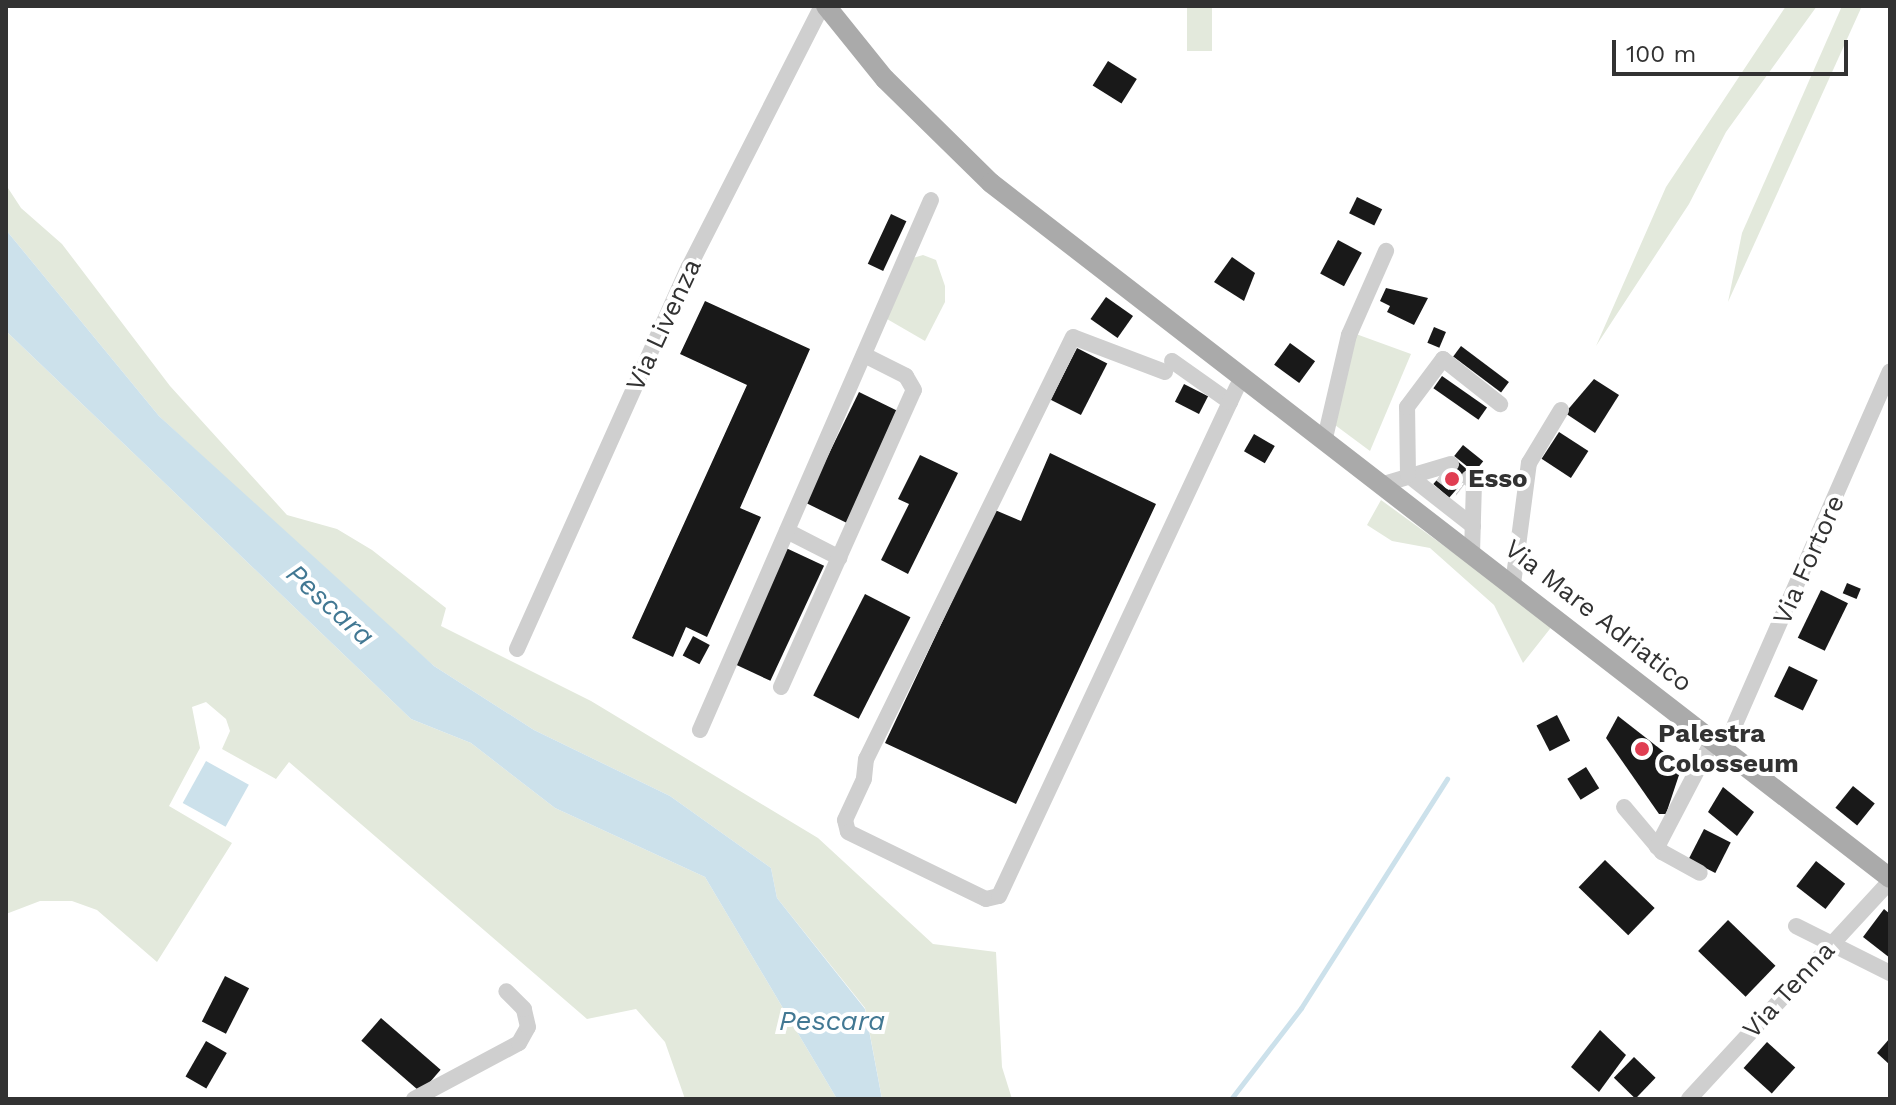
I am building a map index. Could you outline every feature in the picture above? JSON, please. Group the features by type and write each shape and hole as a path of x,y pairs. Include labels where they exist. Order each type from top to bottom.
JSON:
{"main road":[{"name":"Via Mare Adriatico","path":"824,6 885,79 991,183 1147,303 1156,326 1178,351 1233,394 1273,397"},
{"name":"Via Mare Adriatico","path":"1178,351 1229,366 1273,397 1719,743 1890,880"}],"street":[{"name":"Via Livenza","path":"517,649 689,267 824,6"},
{"path":"700,730 931,200"},
{"path":"1325,438 1349,335 1386,251"},
{"path":"1178,351 1073,337 866,759 845,820 848,832 986,899 999,896 1233,394"},
{"path":"781,687 914,390 906,376 864,355"},
{"path":"1408,475 1407,407 1443,359 1500,404"},
{"name":"Via Fortore","path":"1657,847 1719,743 1890,372"},
{"path":"1513,584 1529,463 1561,410"},
{"path":"1384,484 1441,468"},
{"path":"1408,475 1473,526"},
{"path":"1468,489 1473,526 1472,552"},
{"path":"787,531 840,558"},
{"path":"1624,807 1657,847 1700,873"},
{"name":"Via Tenna","path":"1689,1099 1890,880"},
{"path":"1796,926 1830,946 1890,973"},
{"path":"414,1099 519,1043 528,1027 524,1009 506,991"}],"shaded area":[{"path":"1187,6 1212,6 1212,51 1187,51"},
{"path":"1786,6 1817,6 1726,132 1689,204 1596,346 1666,187"},
{"path":"1842,6 1862,6 1728,302 1742,233"},
{"path":"6,185 21,208 62,244 170,386 287,515 337,529 372,550 446,608 441,626 591,701 818,838 933,944 996,952 1002,1067 1012,1099 882,1099 865,1008 777,898 771,868 670,796 534,730 434,666 368,610 159,416 6,230"},
{"path":"923,255 936,260 945,286 945,302 925,341 887,319 913,258"},
{"path":"6,331 411,719 471,743 555,808 705,877 837,1099 685,1099 665,1042 636,1009 587,1019 289,762 276,779 222,749 230,731 226,719 206,702 192,707 200,748 169,806 232,843 157,962 97,910 72,901 40,901 6,914"},
{"path":"1356,334 1411,354 1370,451 1335,425"},
{"path":"1381,500 1553,625 1523,663 1494,605 1430,548 1392,541 1367,525"}],"water":[{"name":"Pescara","path":"6,230 159,416 434,666 534,730 670,796 771,868 777,898 865,1009 882,1099 837,1099 705,877 555,808 471,743 411,719 6,331"},
{"path":"206,761 249,785 226,827 183,803"}],"building":[{"path":"1108,61 1137,79 1121,104 1093,86"},
{"path":"1357,197 1382,209 1374,225 1349,213"},
{"path":"891,214 906,221 883,271 868,264"},
{"path":"1338,240 1362,253 1344,286 1320,274"},
{"path":"1232,257 1255,273 1244,301 1214,282"},
{"path":"1386,288 1428,298 1414,325 1387,312 1390,306 1380,301"},
{"path":"1106,297 1133,316 1118,338 1091,319"},
{"path":"705,301 810,349 740,508 761,517 707,637 686,627 673,657 632,638 747,385 680,354"},
{"path":"1434,327 1446,332 1439,348 1427,343"},
{"path":"1290,343 1315,361 1299,383 1274,365"},
{"path":"1461,346 1509,382 1501,392 1453,356"},
{"path":"1077,348 1107,363 1081,415 1051,400"},
{"path":"1442,376 1487,408 1478,420 1433,388"},
{"path":"1594,379 1619,395 1595,433 1565,413"},
{"path":"1184,384 1208,396 1199,414 1175,402"},
{"path":"859,392 900,412 846,523 805,503"},
{"path":"1559,432 1588,451 1571,478 1542,459"},
{"path":"1254,434 1275,446 1265,463 1244,451"},
{"path":"1463,445 1483,461 1474,472 1454,456"},
{"path":"1050,453 1156,504 1016,804 885,743 995,510 1021,521"},
{"path":"920,455 958,473 908,574 881,560 909,504 898,499"},
{"path":"1455,459 1471,473 1449,498 1433,484"},
{"path":"786,548 824,566 770,681 732,663"},
{"path":"1847,583 1861,589 1857,599 1843,593"},
{"path":"1821,590 1848,603 1825,651 1798,638"},
{"path":"865,594 910,617 859,719 813,696"},
{"path":"693,636 710,645 699,664 683,655"},
{"path":"1789,666 1818,680 1803,711 1774,697"},
{"path":"1557,715 1570,741 1550,751 1537,725"},
{"path":"1618,716 1682,766 1666,814 1659,814 1606,738"},
{"path":"1586,767 1599,788 1581,800 1567,779"},
{"path":"1853,786 1875,804 1857,825 1835,808"},
{"path":"1723,787 1754,812 1737,836 1708,812"},
{"path":"1704,829 1731,843 1715,873 1689,859"},
{"path":"1605,860 1655,908 1628,935 1579,887"},
{"path":"1816,861 1845,884 1825,909 1796,886"},
{"path":"1884,909 1890,914 1890,958 1863,937"},
{"path":"1728,920 1775,966 1746,997 1698,951"},
{"path":"225,976 249,988 226,1034 202,1021"},
{"path":"381,1018 441,1070 421,1092 361,1041"},
{"path":"1600,1030 1626,1055 1599,1092 1571,1067"},
{"path":"1890,1038 1890,1065 1877,1053"},
{"path":"206,1041 227,1053 206,1089 185,1077"},
{"path":"1767,1042 1795,1067 1772,1093 1744,1068"},
{"path":"1634,1057 1656,1078 1635,1099 1614,1078"}],"waterway":[{"path":"1231,1099 1301,1008 1447,779"}],"tunnel":[{"path":"1441,474 1461,489"}],"place":[{"name":"Esso","path":"1452,479"},
{"name":"Palestra Colosseum","path":"1642,749"}]}
